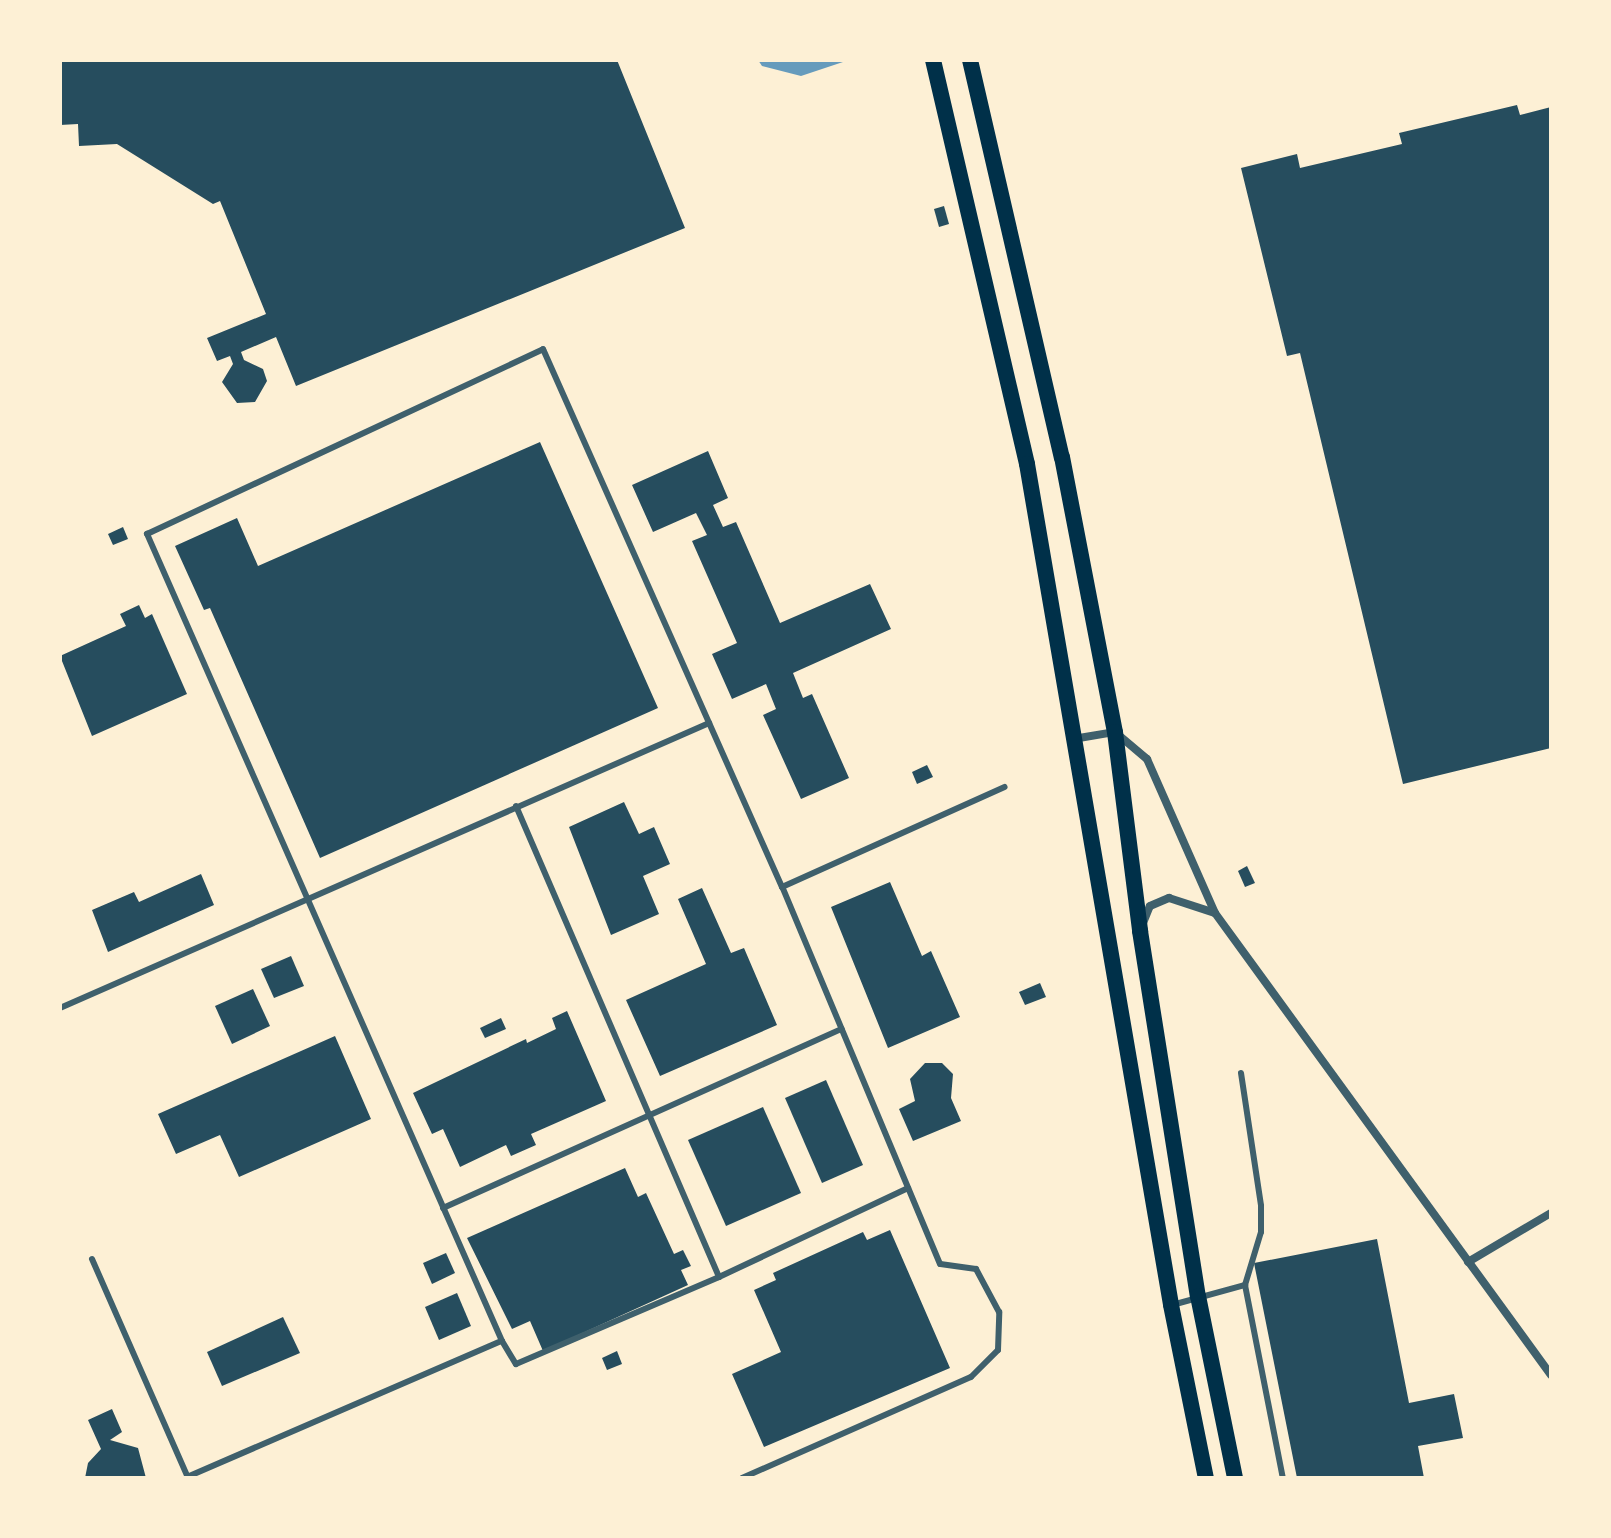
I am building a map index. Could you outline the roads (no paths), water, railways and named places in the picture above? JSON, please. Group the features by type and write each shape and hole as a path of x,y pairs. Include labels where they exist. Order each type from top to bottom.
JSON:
{"main road":[{"path":"933,60 1027,464 1171,1305 1206,1478"},
{"path":"970,60 1062,457 1115,732 1140,931 1198,1296 1235,1478"}],"street":[{"path":"1072,739 1115,732 1147,759 1215,913 1551,1375"},
{"path":"1140,931 1150,906 1169,898 1215,913"},
{"path":"1468,1262 1551,1213"}],"lane":[{"path":"742,1478 971,1377 998,1350 999,1312 976,1269 940,1264 782,887 543,349 147,534 502,1341 516,1364 719,1277 908,1188"},
{"path":"60,1008 306,897 709,723"},
{"path":"782,887 1005,787"},
{"path":"516,806 719,1277"},
{"path":"443,1208 842,1029"},
{"path":"1241,1073 1261,1206 1261,1232 1245,1285 1283,1478"},
{"path":"92,1259 187,1478 502,1341"},
{"path":"1171,1305 1245,1285"}],"water":[{"path":"758,60 849,60 801,76 762,66"}]}
